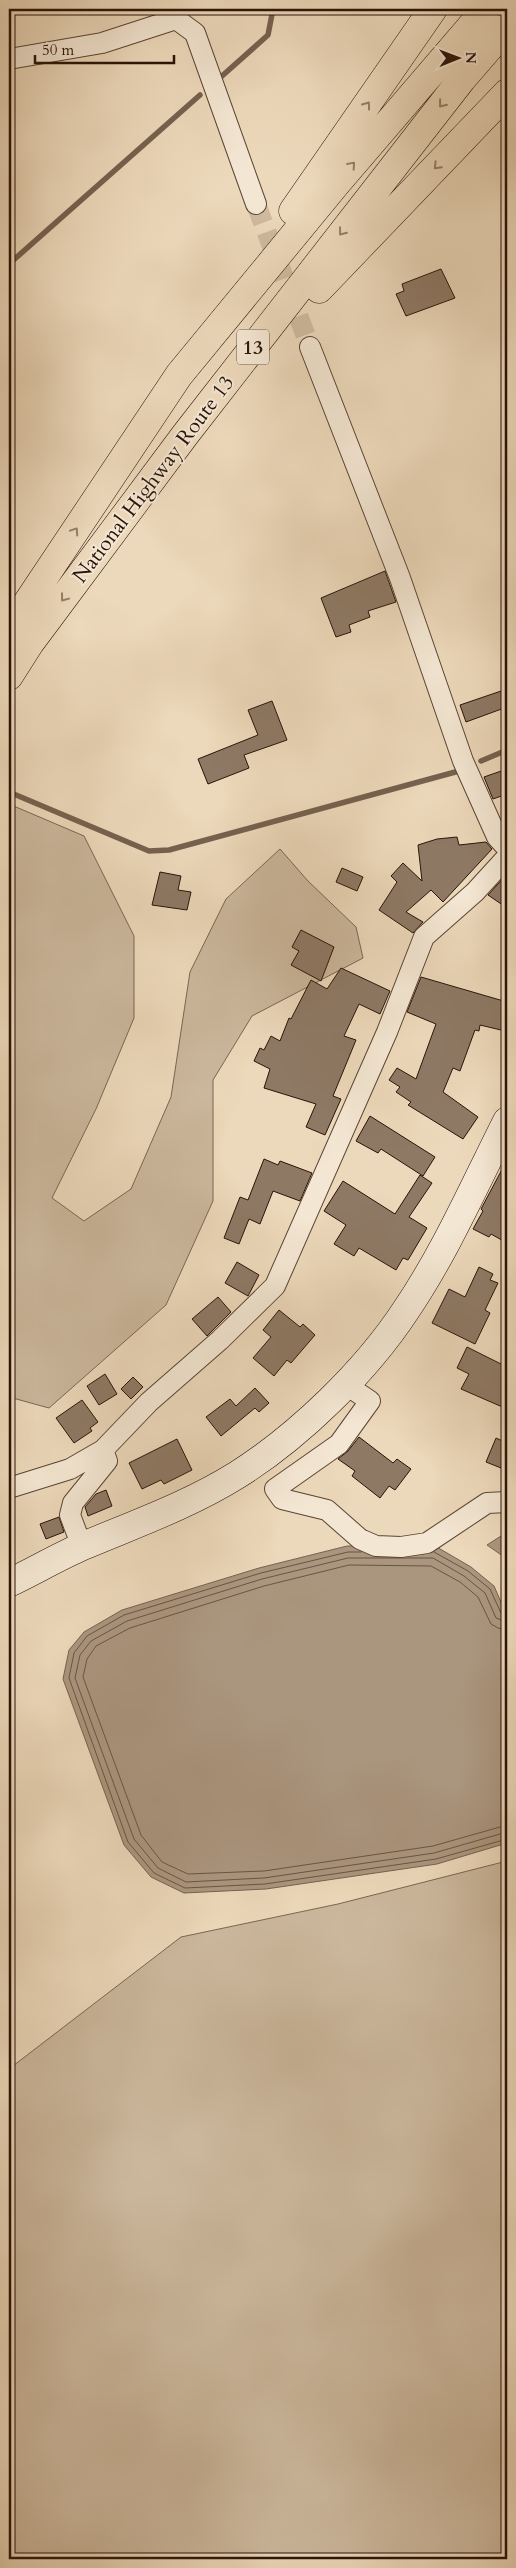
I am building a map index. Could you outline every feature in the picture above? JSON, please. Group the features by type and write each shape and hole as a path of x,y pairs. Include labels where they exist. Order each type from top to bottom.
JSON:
{"highway":[{"name":"13","path":"179,374 433,9"},
{"name":"National Highway Route 13","path":"9,630 179,374 336,184 486,9"},
{"name":"National Highway Route 13","path":"9,676 30,643 185,435 462,79 507,27"},
{"name":"13","path":"185,435 230,393 286,325 360,244 507,93"}],"street":[{"path":"9,59 102,43 176,19 195,33 256,204"},
{"path":"310,347 400,578 463,761 497,837 507,848"},
{"path":"9,1488 70,1469 103,1450 149,1402 220,1340 275,1286 387,1032 424,937 475,892 507,857"},
{"path":"9,1583 82,1547 160,1514 237,1475 293,1433 364,1367 406,1310 437,1258 507,1121"},
{"path":"345,1384 370,1401 339,1444 274,1489 282,1499 327,1510 360,1539 376,1546 401,1547 427,1543 487,1503 507,1502"},
{"path":"82,1547 70,1514 73,1503 107,1460 103,1450"}],"shaded area":[{"path":"9,804 84,836 134,936 134,1018 96,1109 52,1198 84,1221 131,1189 171,1097 190,972 226,899 280,849 308,881 356,927 363,958 252,1016 213,1080 213,1201 166,1305 49,1408 9,1397"},
{"path":"507,1861 507,2559 9,2559 9,2069 181,1937 338,1904"}],"water":[{"path":"501,1536 507,1536 507,1559 487,1545"},
{"path":"347,1546 435,1546 471,1567 494,1586 507,1616 507,1843 437,1864 266,1889 184,1893 151,1877 124,1845 63,1679 69,1650 84,1632 122,1610 259,1568"}],"building":[{"path":"441,269 455,298 406,316 396,294 404,291 402,284"},
{"path":"385,571 396,602 368,611 370,617 349,625 351,632 336,637 321,598"},
{"path":"507,689 507,707 466,722 460,705"},
{"path":"272,701 287,740 244,755 249,768 208,784 198,759 258,735 248,710"},
{"path":"507,769 507,794 493,799 484,777"},
{"path":"457,837 459,845 486,842 492,849 443,902 431,890 406,912 423,922 413,933 379,910 397,882 391,876 403,863 422,881 418,845 437,839"},
{"path":"342,868 363,877 357,891 336,882"},
{"path":"160,872 181,876 178,890 191,892 187,910 152,905"},
{"path":"507,874 507,908 488,895"},
{"path":"301,930 334,947 321,981 291,965 299,951 292,947"},
{"path":"341,968 390,991 380,1014 359,1004 344,1036 356,1040 333,1096 341,1099 325,1135 306,1127 316,1104 264,1088 270,1069 254,1061 260,1048 264,1050 271,1036 280,1041 289,1018 291,1019 311,980 327,989"},
{"path":"421,977 507,1002 505,1031 480,1025 479,1031 475,1030 460,1071 453,1068 443,1092 478,1117 463,1139 408,1105 411,1102 396,1092 400,1087 389,1080 397,1068 416,1079 436,1024 407,1012"},
{"path":"370,1116 435,1157 423,1176 381,1149 378,1153 356,1141"},
{"path":"264,1159 278,1165 280,1161 312,1173 300,1201 273,1191 260,1224 249,1219 239,1244 224,1238 240,1197 248,1200"},
{"path":"507,1160 507,1243 491,1234 489,1237 473,1229 483,1211 481,1209"},
{"path":"420,1175 432,1183 409,1217 427,1228 408,1260 403,1258 396,1270 359,1248 354,1256 334,1244 346,1225 324,1211 343,1181 395,1214"},
{"path":"237,1262 259,1275 248,1296 225,1283"},
{"path":"479,1267 493,1274 490,1280 498,1283 485,1310 490,1313 475,1344 432,1323 449,1289 465,1297"},
{"path":"218,1297 231,1312 207,1336 192,1319"},
{"path":"279,1310 300,1327 303,1324 315,1335 291,1363 287,1360 274,1376 253,1358 271,1337 263,1330"},
{"path":"467,1347 507,1367 507,1409 461,1389 469,1374 457,1368"},
{"path":"105,1374 117,1394 99,1405 87,1386"},
{"path":"133,1377 143,1387 131,1399 121,1389"},
{"path":"255,1388 269,1403 259,1412 255,1408 221,1436 206,1417 230,1399 236,1406"},
{"path":"82,1400 98,1422 90,1428 92,1431 74,1443 56,1418"},
{"path":"359,1437 393,1463 397,1459 411,1469 395,1490 389,1486 380,1498 352,1476 355,1471 338,1459 348,1451"},
{"path":"496,1438 507,1443 507,1453 501,1468 486,1462"},
{"path":"177,1439 192,1470 164,1484 161,1480 142,1489 129,1463"},
{"path":"106,1490 112,1506 88,1516 85,1507 96,1494"},
{"path":"59,1517 64,1532 46,1539 40,1524"}],"waterway":[{"path":"222,76 268,35 273,9"},
{"path":"9,264 200,95"},
{"path":"481,761 507,750"},
{"path":"9,792 149,851 169,850 459,771"}],"tunnel":[{"path":"256,204 310,347"}]}
